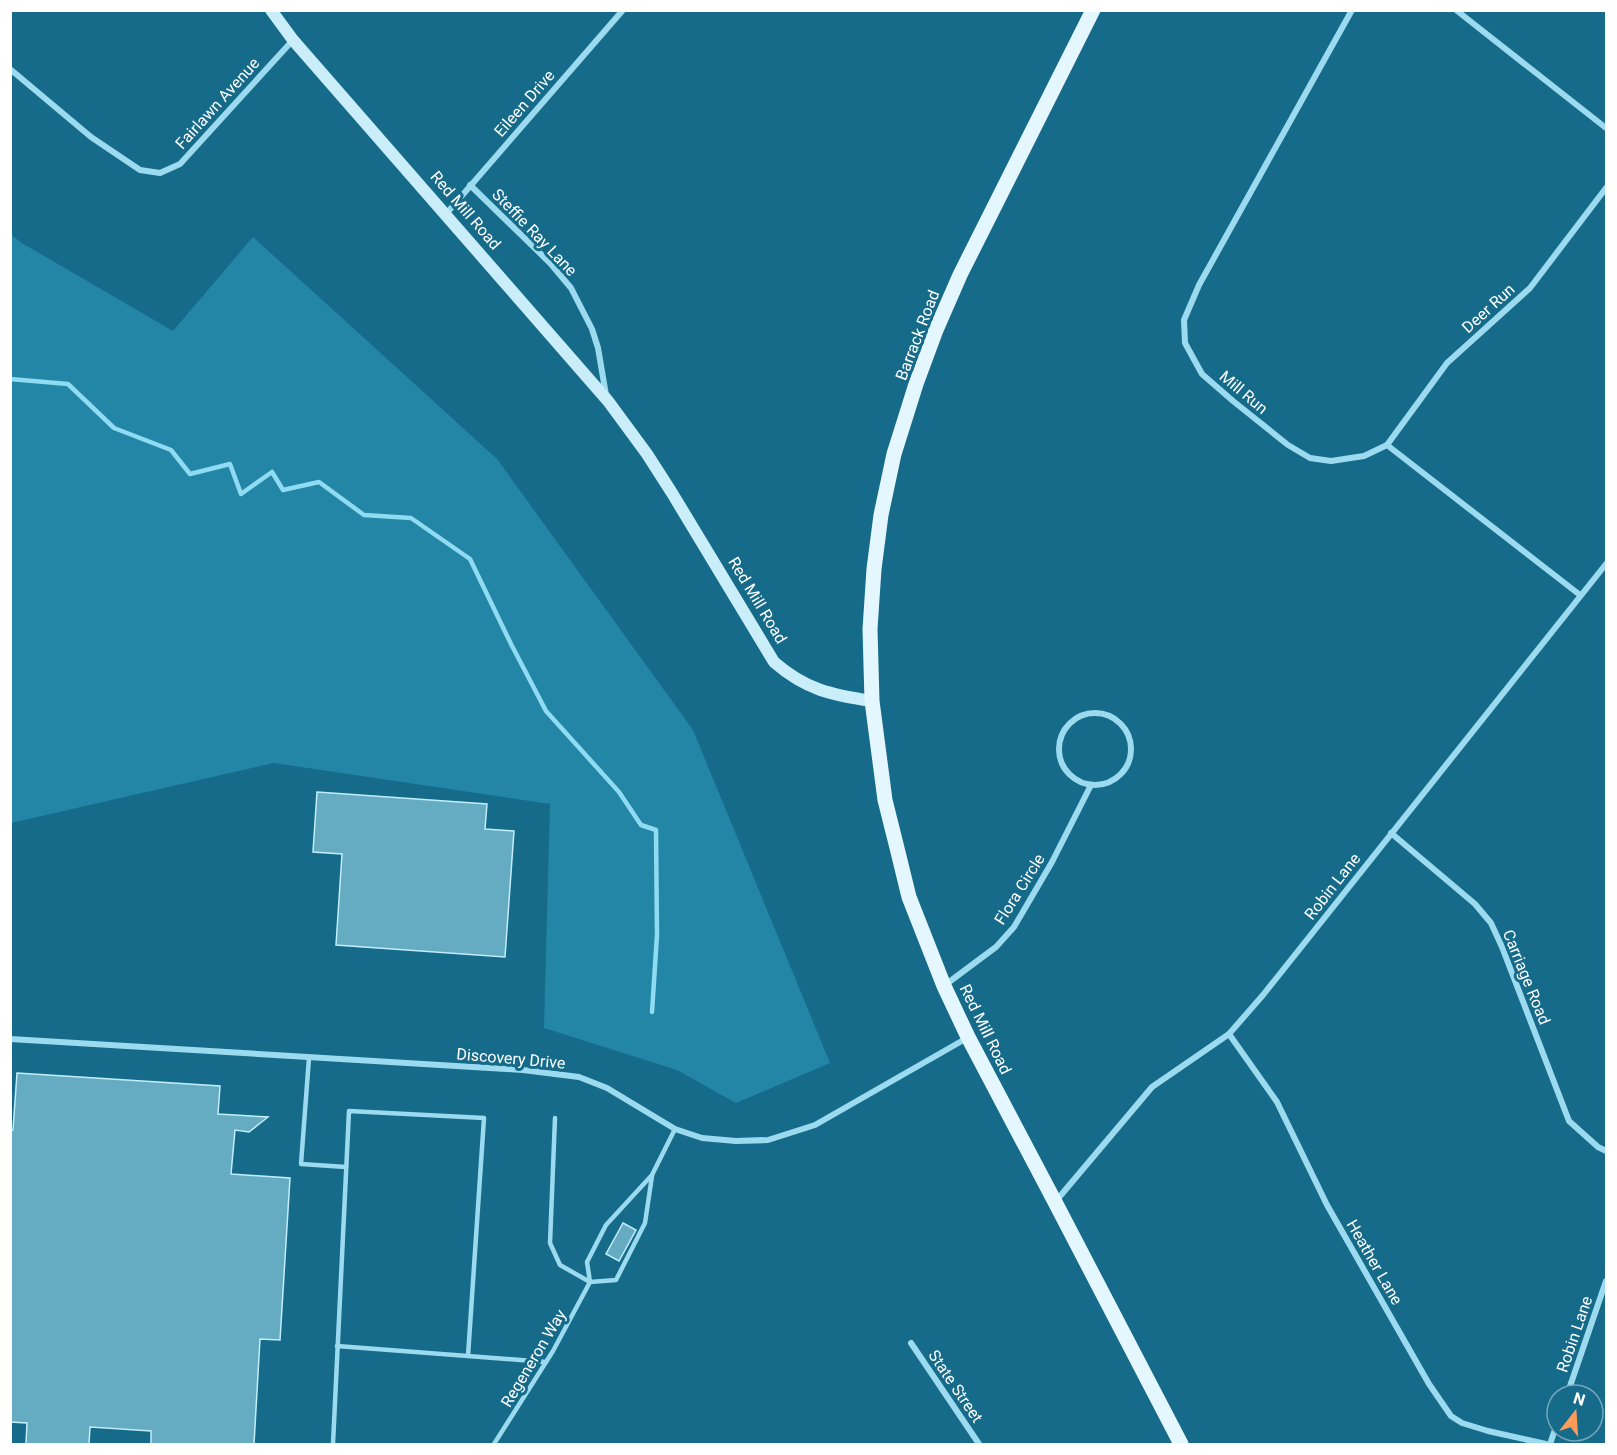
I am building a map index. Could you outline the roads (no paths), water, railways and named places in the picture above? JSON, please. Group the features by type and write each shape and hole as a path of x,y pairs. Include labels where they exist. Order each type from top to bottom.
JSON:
{"main road":[{"name":"Barrack Road","path":"872,701 870,629 881,515 894,454 913,394 936,330 960,275 1093,10"},
{"name":"Red Mill Road","path":"872,701 885,800 909,897 944,986 968,1037 1179,1444"}],"street":[{"name":"Red Mill Road","path":"271,10 293,40 608,401 677,500 774,662 790,675 817,690 872,701"},
{"name":"Eileen Drive","path":"446,214 623,10"},
{"name":"Mill Run","path":"1352,10 1199,285 1184,320 1185,343 1202,374 1288,445 1310,458 1331,461 1365,456 1387,445"},
{"path":"1456,10 1606,128"},
{"name":"Fairlawn Avenue","path":"10,69 91,137 140,170 160,173 180,164 293,40"},
{"name":"Steffie Ray Lane","path":"470,185 550,263 571,288 592,329 608,401"},
{"name":"Deer Run","path":"1387,445 1447,363 1530,288 1606,188"},
{"path":"1387,445 1580,595"},
{"name":"Robin Lane","path":"1055,1202 1152,1088 1229,1034 1263,995 1606,564"},
{"path":"1093,713 1104,714 1115,719 1130,738 1129,762 1114,780 1103,785 1091,785 1079,782 1062,766 1059,742 1063,731 1071,722 1093,713"},
{"name":"Flora Circle","path":"944,986 996,947 1014,927 1053,862 1091,785"},
{"name":"Carriage Road","path":"1391,833 1475,904 1491,923 1569,1121 1598,1147 1606,1151"},
{"name":"Heather Lane","path":"1229,1034 1277,1102 1327,1205 1429,1384 1451,1416 1462,1423 1488,1431 1548,1444"},
{"name":"Discovery Drive","path":"10,1039 523,1070 579,1077 607,1088 675,1130 702,1138 736,1141 768,1140 815,1125 968,1037"},
{"name":"Robin Lane","path":"1571,1383 1606,1281"},
{"name":"State Street","path":"911,1343 979,1444"}],"lane":[{"path":"309,1058 301,1164 346,1167"},
{"path":"333,1444 349,1111 484,1118 468,1356"},
{"path":"555,1118 550,1243 560,1265 590,1282"},
{"name":"Regeneron Way","path":"494,1444 546,1362 590,1282 588,1262 606,1225 652,1175 675,1130"},
{"name":"Regeneron Way","path":"590,1282 616,1280 645,1223 652,1175"},
{"path":"337,1346 546,1362"}],"waterway":[{"path":"10,379 68,384 114,428 171,450 190,474 230,464 241,494 272,472 283,490 319,482 364,515 411,518 470,559 546,711 619,792 641,825 656,830 657,935 652,1012"}]}
